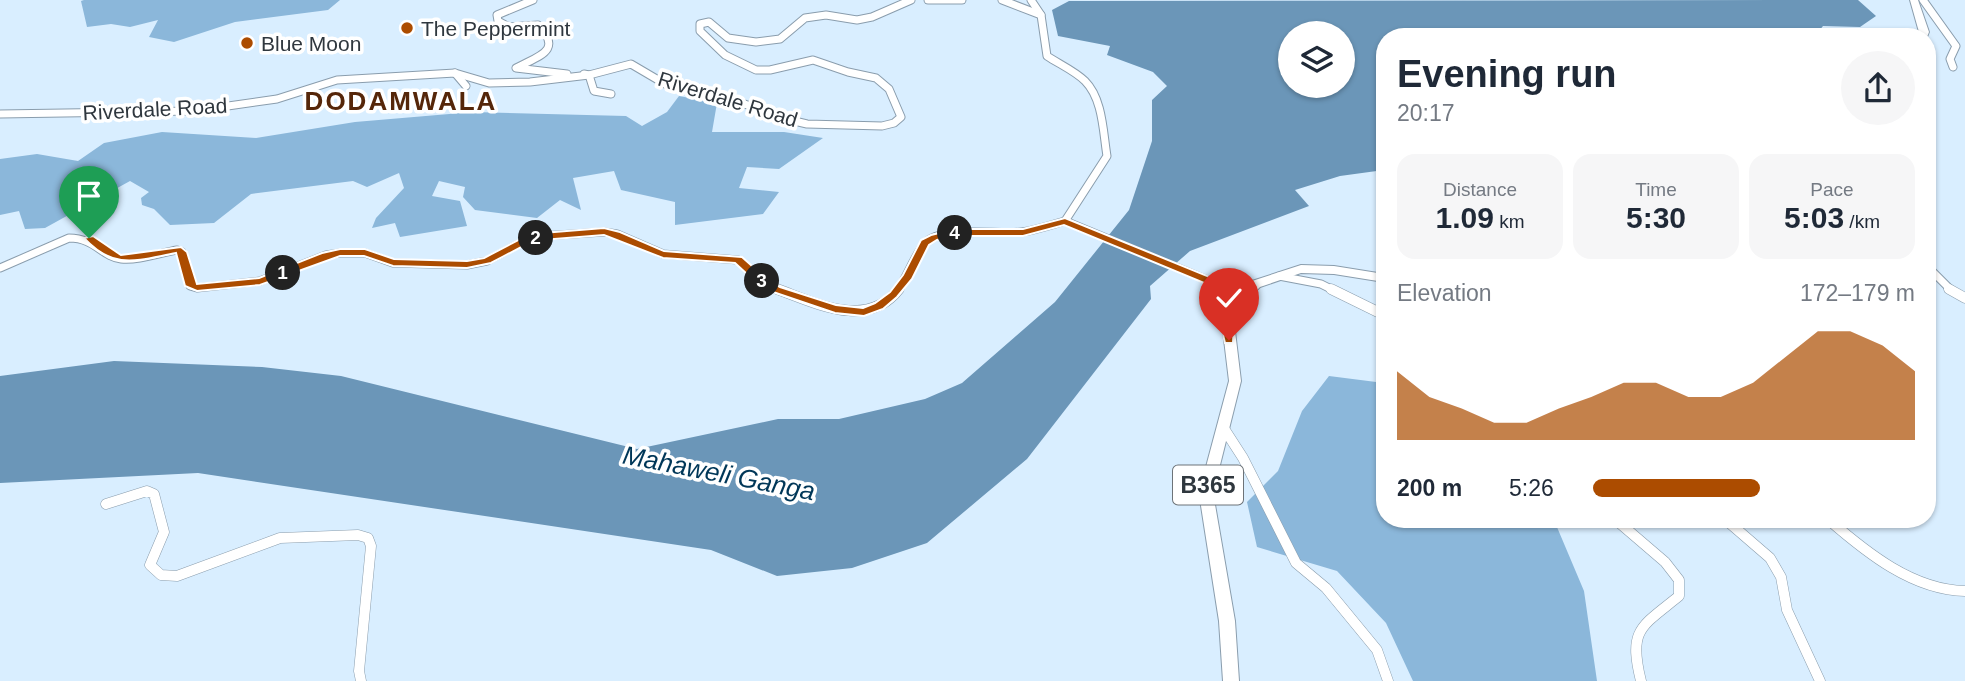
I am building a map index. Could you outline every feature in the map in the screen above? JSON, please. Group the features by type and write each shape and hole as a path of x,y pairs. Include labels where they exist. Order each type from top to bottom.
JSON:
{"main road":[{"path":"1914,0 1923,28"},
{"name":"B365","path":"1231,681 1227,621 1206,493 1235,381 1228,323 1245,295 1256,284 1276,276 1301,269 1335,270 1376,277"}],"street":[{"path":"533,0 497,15 498,21 509,27 538,25 548,35 550,44 547,51 516,68 589,75 593,90 611,94"},
{"name":"Riverdale Road","path":"0,114 193,111 277,99 337,80 455,73 489,83 530,82 589,75 631,64 665,84 728,98 786,119 807,124 882,126 894,123 901,117 898,103 878,78 846,72 820,60 808,60 772,71 738,64 718,51 700,31 700,24 709,22 736,41 756,42 780,39 805,18 826,15 857,20 872,17 911,0"},
{"path":"929,0 962,0"},
{"path":"1002,0 1041,15"},
{"path":"1031,0 1041,15 1047,56 1084,80 1093,91 1099,108 1107,156 1065,221"},
{"path":"1923,0 1956,46 1950,59 1953,67"},
{"path":"455,73 466,86"},
{"path":"0,268 69,238 80,237 89,238 113,257 121,259 177,250 182,252 190,286 197,288 260,281 326,255 340,253 365,253 393,263 467,265 487,261 524,241 542,236 604,232 617,234 663,254 738,260 765,284 776,289 835,309 864,312 879,306 894,295 908,277 925,243 934,237 955,233 1023,232 1065,221 1245,295"},
{"path":"1276,276 1321,284 1376,311"},
{"path":"1936,276 1946,287 1965,298"},
{"path":"1222,425 1243,458 1296,563 1325,588 1377,650 1388,681"},
{"path":"106,504 147,491 154,495 164,532 150,565 161,575 177,576 196,571 280,538 358,535 368,538 371,546 359,671 361,681"},
{"path":"1625,528 1665,562 1679,580 1679,596 1638,631 1633,639 1641,681"},
{"path":"1736,528 1756,544 1781,577 1787,610 1820,681"},
{"path":"1838,528 1887,565 1947,591 1965,591"}],"shaded area":[{"path":"340,0 328,10 235,22 174,42 149,37 158,20 130,27 111,24 87,27 81,1"},
{"path":"679,96 717,103 712,132 784,132 823,138 779,169 747,167 739,188 779,192 763,214 675,225 675,202 621,190 614,171 573,178 581,210 560,200 537,218 475,210 463,197 465,187 439,181 432,196 460,201 467,226 400,237 395,223 372,228 376,218 404,188 399,173 367,187 353,181 251,194 214,223 170,225 154,209 142,205 141,198 149,192 130,181 45,228 25,229 19,211 0,215 0,159 37,154 78,161 104,143 162,132 256,138 355,122 473,112 626,116 642,126 667,112"},
{"path":"1329,376 1376,382 1376,528 1557,528 1584,591 1597,681 1413,681 1386,623 1337,571 1257,547 1247,502 1278,471 1302,411"}],"water":[{"name":"Mahaweli Ganga","path":"1858,0 1876,16 1860,27 1821,28 1376,28 1376,171 1340,176 1295,190 1309,206 1190,251 1150,286 1151,299 1027,459 927,543 852,568 777,576 711,550 198,473 0,483 0,376 114,361 262,367 341,376 637,449 778,419 839,419 925,399 962,383 1055,302 1129,210 1152,141 1152,100 1167,86 1153,72 1107,55 1110,46 1058,36 1052,10 1069,1"}],"place":[{"name":"The Peppermint","path":"407,28"},
{"name":"Blue Moon","path":"247,43"}],"district":[{"name":"DODAMWALA","path":"401,101"}],"route":[{"path":"89,238 113,257 121,259 170,249 182,252 190,286 197,288 266,280 326,255 340,253 365,253 393,263 467,265 487,261 524,241 542,236 604,232 617,234 663,254 738,260 748,266 765,284 776,289 835,309 864,312 879,306 894,295 908,277 925,243 934,237 955,233 1023,232 1045,229 1065,221 1245,295 1228,323 1229,340"}]}
